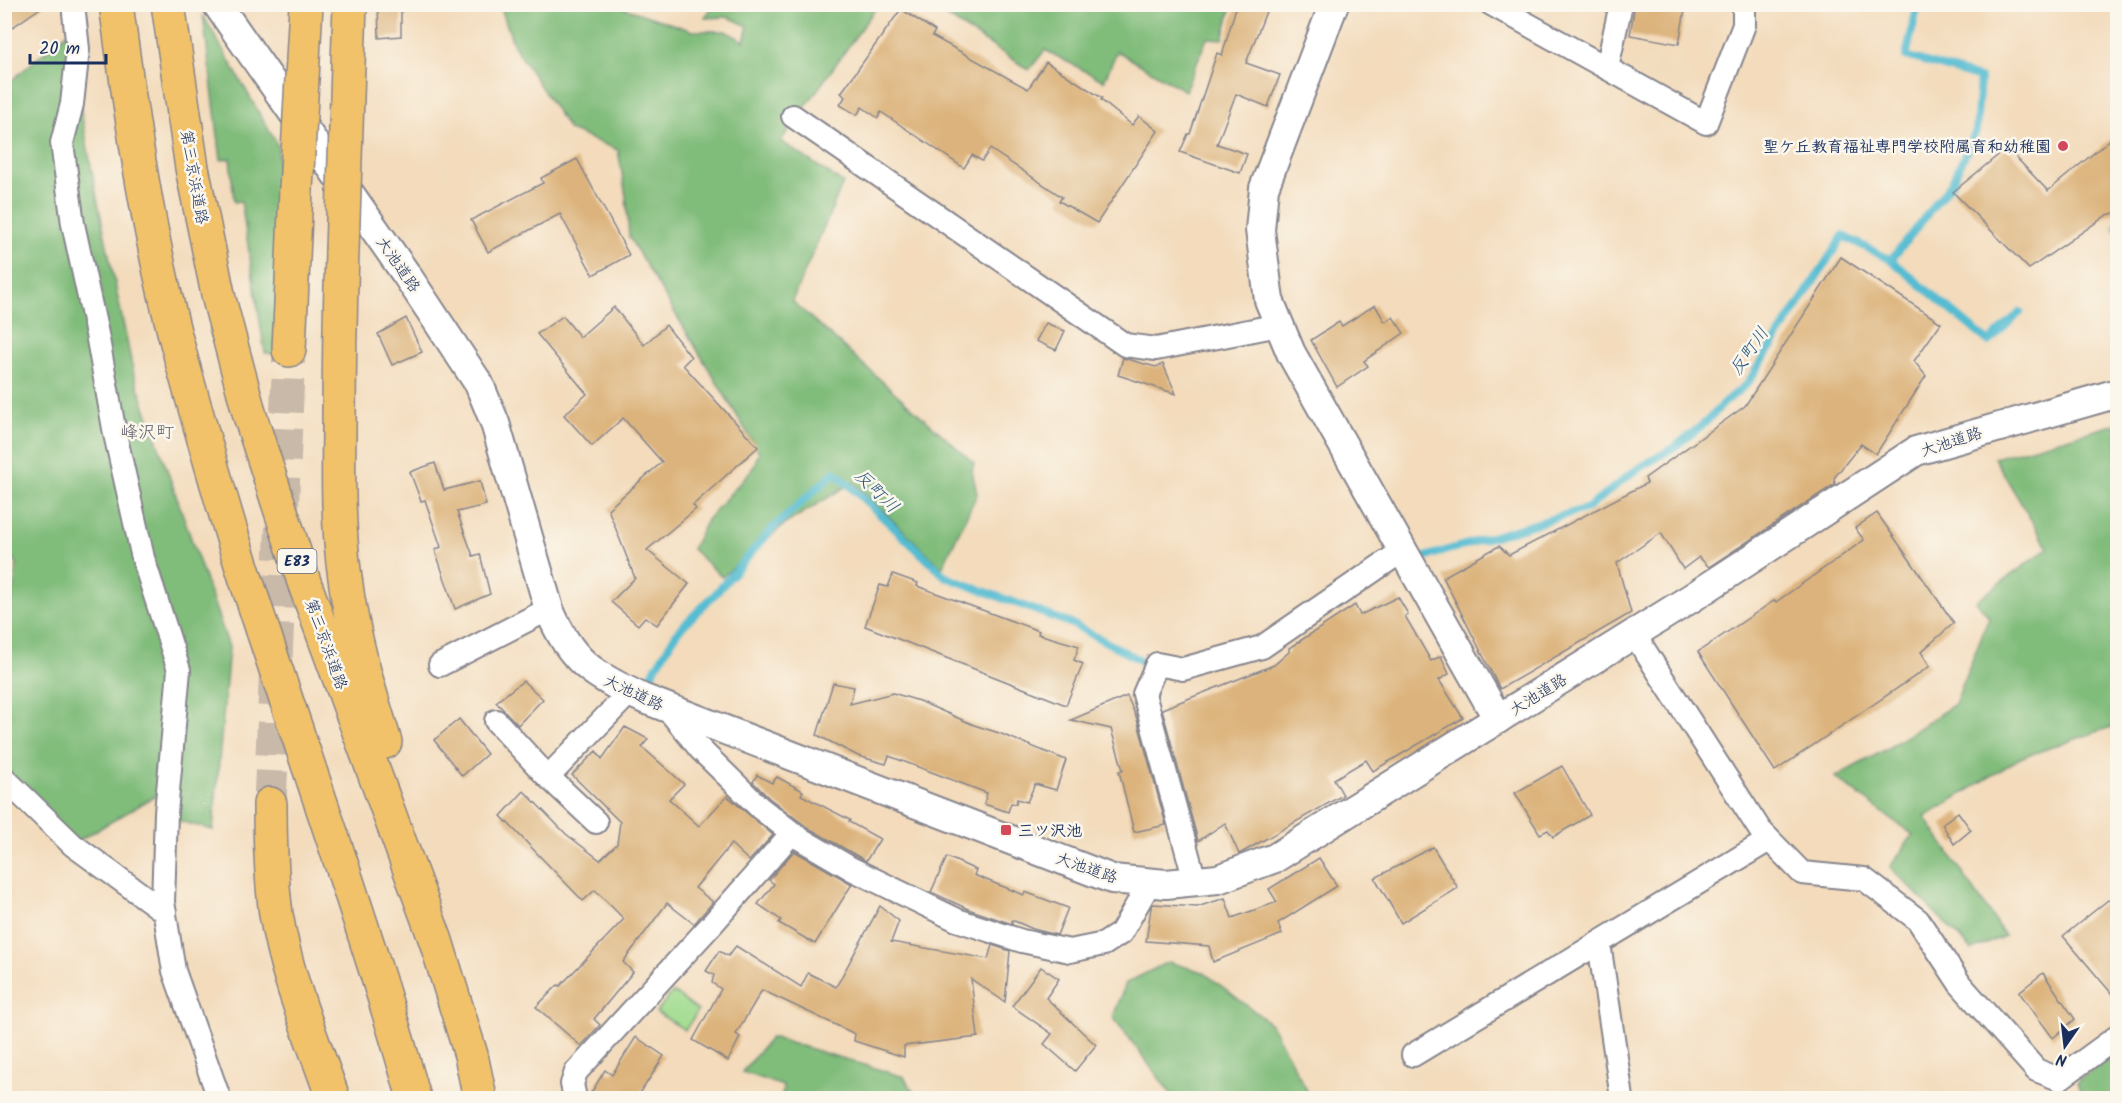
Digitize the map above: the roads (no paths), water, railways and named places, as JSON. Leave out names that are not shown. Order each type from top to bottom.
[{"type":"highway","points":[[116,4],[148,218],[180,355],[240,558],[364,927],[414,1098]]},
{"type":"highway","points":[[289,350],[306,4]]},
{"type":"highway","points":[[350,4],[339,357],[338,495],[345,578],[355,632],[373,704],[447,938],[479,1052],[485,1098]]},
{"type":"highway","name":"第三京浜道路","points":[[169,6],[192,168],[219,299],[250,417],[304,582],[436,941],[471,1055],[480,1098]]},
{"type":"highway","points":[[270,804],[269,854],[276,915],[292,980],[333,1098]]},
{"type":"street","points":[[74,4],[78,50],[72,104],[62,143],[73,224],[97,334],[115,434],[143,558],[179,670],[166,813],[163,902],[174,971],[219,1098]]},
{"type":"street","name":"大池道路","points":[[217,4],[406,273],[479,384],[495,423],[549,609],[559,633],[570,649],[595,674],[666,707],[1112,879],[1166,884],[1218,879],[1275,858],[1634,634],[1916,451],[2118,393]]},
{"type":"street","points":[[1334,4],[1264,188],[1260,230],[1269,300],[1291,354],[1498,719]]},
{"type":"street","points":[[1491,4],[1706,123],[1744,25],[1744,4]]},
{"type":"street","points":[[1607,68],[1621,4]]},
{"type":"street","points":[[793,116],[1125,345],[1156,349],[1279,325]]},
{"type":"street","points":[[1195,881],[1144,694],[1157,664],[1184,669],[1262,647],[1402,551]]},
{"type":"street","points":[[440,665],[549,609]]},
{"type":"street","points":[[1634,634],[1760,830],[1769,840],[1802,873],[1864,879],[1918,920],[1960,984],[2036,1070],[2059,1080],[2118,1036]]},
{"type":"street","points":[[548,777],[630,692]]},
{"type":"street","points":[[666,707],[701,750],[759,808],[792,833],[852,869],[957,920],[1022,941],[1070,951],[1104,944],[1121,933],[1150,882]]},
{"type":"street","points":[[496,721],[548,777],[596,822]]},
{"type":"street","points":[[4,778],[73,846],[165,912]]},
{"type":"street","points":[[574,1098],[572,1084],[576,1072],[792,833]]},
{"type":"street","points":[[1413,1055],[1769,840]]},
{"type":"street","points":[[1599,943],[1622,1098]]},
{"type":"waterway","points":[[1891,260],[1951,184],[1976,131],[1980,78],[1906,56],[1918,4]]},
{"type":"waterway","name":"反町川","points":[[1418,559],[1588,508],[1633,472],[1676,446],[1747,384],[1843,236],[1891,260],[1989,342],[2020,312]]},
{"type":"waterway","name":"反町川","points":[[650,677],[678,631],[715,594],[772,529],[835,472],[946,577],[1072,624],[1140,660]]},
{"type":"tunnel","points":[[270,804],[289,350]]},
{"type":"place","name":"聖ケ丘教育福祉専門学校附属育和幼稚園","points":[[2063,146]]},
{"type":"place","name":"三ツ沢池","points":[[1006,830]]},
{"type":"district","name":"峰沢町","points":[[147,432]]}]
